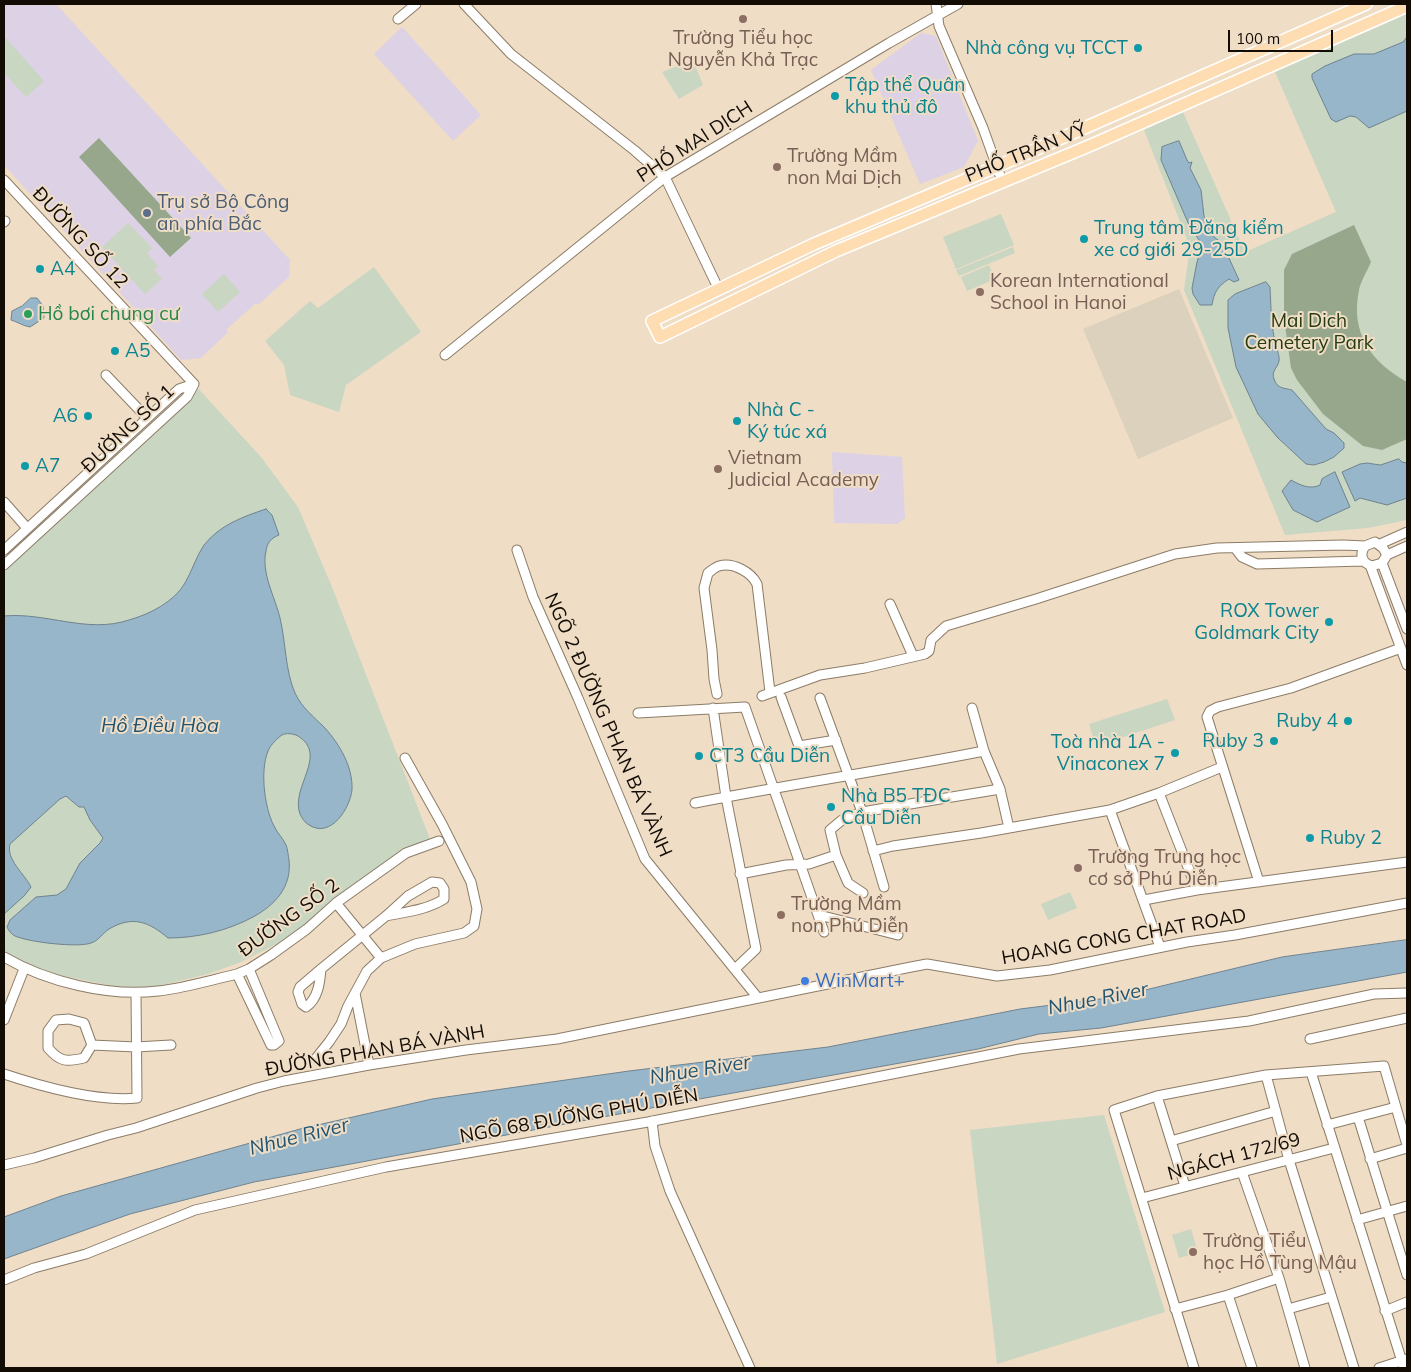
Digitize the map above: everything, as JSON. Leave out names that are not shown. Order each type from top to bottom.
[{"type":"main road","name":"PHỐ TRẦN VỸ","points":[[1366,4],[998,166],[814,244],[652,321],[660,337],[836,251],[1002,180],[1095,143],[1407,6]]},
{"type":"main road","points":[[718,290],[725,304]]},
{"type":"street","points":[[398,20],[416,4]]},
{"type":"street","points":[[464,4],[512,54],[634,150],[665,177],[718,290]]},
{"type":"street","points":[[936,4],[939,26],[998,166],[1002,180]]},
{"type":"street","name":"PHỐ MAI DỊCH","points":[[445,355],[665,177],[938,14],[958,4]]},
{"type":"street","name":"ĐƯỜNG SỐ 12","points":[[4,181],[194,384]]},
{"type":"street","points":[[106,375],[147,418]]},
{"type":"street","name":"ĐƯỜNG SỐ 1","points":[[4,550],[179,389],[194,384]]},
{"type":"street","name":"ĐƯỜNG SỐ 1","points":[[4,565],[188,397],[194,384]]},
{"type":"street","points":[[5,507],[27,528]]},
{"type":"street","points":[[717,694],[704,588],[708,573],[718,566],[729,566],[746,571],[754,577],[757,584],[766,694],[820,676],[866,668],[925,654],[929,651],[931,640],[946,626],[1175,554],[1217,548],[1365,546],[1369,543],[1380,544],[1407,532]]},
{"type":"street","points":[[1380,544],[1407,629]]},
{"type":"street","points":[[1365,546],[1362,556],[1407,665]]},
{"type":"street","points":[[1235,548],[1242,557],[1257,564],[1366,563],[1378,565],[1407,546]]},
{"type":"street","name":"NGÕ 2 ĐƯỜNG PHAN BÁ VÀNH","points":[[517,550],[533,597],[578,698],[645,858],[758,998]]},
{"type":"street","points":[[890,604],[914,656]]},
{"type":"street","points":[[1259,882],[1207,717],[1210,711],[1218,707],[1291,688],[1401,648]]},
{"type":"street","points":[[781,697],[799,746],[836,740]]},
{"type":"street","points":[[820,698],[862,812],[884,887]]},
{"type":"street","points":[[638,713],[745,707],[824,932]]},
{"type":"street","points":[[714,708],[726,797],[756,949],[736,969]]},
{"type":"street","points":[[972,708],[984,751],[1000,789],[1008,828]]},
{"type":"street","points":[[695,803],[773,787],[984,751]]},
{"type":"street","points":[[317,1057],[340,1024],[367,971],[381,958],[415,944],[464,933],[474,926],[477,909],[471,882],[442,824],[405,758]]},
{"type":"street","points":[[873,851],[893,846],[1110,810],[1159,793],[1222,767]]},
{"type":"street","points":[[863,893],[848,883],[836,855],[830,830],[842,820],[862,812],[1000,789]]},
{"type":"street","points":[[1159,793],[1197,890]]},
{"type":"street","points":[[1110,810],[1160,947]]},
{"type":"street","name":"ĐƯỜNG SỐ 2","points":[[4,957],[24,969],[80,986],[114,992],[159,991],[237,974],[249,969],[307,930],[336,903],[406,853],[439,841]]},
{"type":"street","points":[[740,874],[786,865],[809,864],[836,855]]},
{"type":"street","points":[[1144,900],[1197,890],[1407,862]]},
{"type":"street","points":[[321,969],[408,896],[432,882],[440,883],[444,889],[444,899],[439,902],[415,910],[386,916]]},
{"type":"street","points":[[336,903],[381,958]]},
{"type":"street","name":"HOANG CONG CHAT ROAD","points":[[758,998],[927,964],[997,976],[1050,970],[1160,947],[1407,903]]},
{"type":"street","points":[[819,915],[898,934]]},
{"type":"street","points":[[4,1019],[24,969]]},
{"type":"street","points":[[237,974],[271,1045],[274,1045],[279,1041],[249,969]]},
{"type":"street","points":[[355,992],[369,1065]]},
{"type":"street","points":[[4,1074],[40,1085],[74,1092],[112,1098],[137,1098],[136,993]]},
{"type":"street","name":"NGÕ 68 ĐƯỜNG PHÚ DIỄN","points":[[4,1280],[34,1268],[86,1254],[195,1210],[386,1168],[652,1121],[1019,1049],[1249,1022],[1374,994],[1407,993]]},
{"type":"street","name":"ĐƯỜNG PHAN BÁ VÀNH","points":[[4,1165],[136,1128],[256,1088],[369,1065],[466,1050],[557,1039],[758,998]]},
{"type":"street","points":[[69,1018],[84,1023],[92,1045],[84,1058],[68,1062],[55,1057],[48,1048],[48,1031],[56,1020],[69,1018]]},
{"type":"street","points":[[1310,1039],[1407,1018]]},
{"type":"street","points":[[92,1045],[136,1047],[171,1045]]},
{"type":"street","points":[[1194,1368],[1114,1110],[1157,1096],[1266,1075],[1384,1066],[1407,1146],[1370,1159]]},
{"type":"street","points":[[1311,1072],[1385,1311],[1404,1363],[1379,1368]]},
{"type":"street","points":[[1266,1075],[1289,1160],[1354,1368]]},
{"type":"street","points":[[1157,1096],[1185,1186]]},
{"type":"street","points":[[1327,1125],[1396,1107]]},
{"type":"street","points":[[1170,1141],[1276,1112]]},
{"type":"street","points":[[1358,1117],[1370,1159],[1403,1247],[1407,1275]]},
{"type":"street","points":[[652,1121],[655,1146],[670,1191],[750,1368]]},
{"type":"street","name":"NGÁCH 172/69","points":[[1142,1198],[1334,1148]]},
{"type":"street","points":[[1242,1172],[1280,1278],[1305,1368]]},
{"type":"street","points":[[1357,1220],[1407,1206]]},
{"type":"street","points":[[1175,1309],[1280,1278]]},
{"type":"street","points":[[1228,1294],[1252,1368]]},
{"type":"street","points":[[1288,1309],[1331,1298]]},
{"type":"street","points":[[1385,1311],[1407,1302]]},
{"type":"shaded area","name":"Trụ sở Bộ Công an phía Bắc","points":[[4,4],[56,4],[290,260],[289,277],[227,329],[227,333],[201,358],[181,360],[4,165]]},
{"type":"shaded area","points":[[402,27],[481,115],[453,141],[374,54]]},
{"type":"shaded area","points":[[921,33],[936,36],[978,141],[964,167],[920,184],[871,70]]},
{"type":"shaded area","points":[[1179,289],[1233,418],[1138,459],[1083,329]]},
{"type":"shaded area","points":[[832,452],[902,457],[905,518],[897,524],[834,523]]},
{"type":"green space","name":"Mai Dich Cemetery Park","points":[[1407,14],[1407,520],[1368,528],[1285,535],[1184,290],[1190,247],[1144,130],[1183,112],[1245,252],[1336,212],[1275,72]]},
{"type":"green space","points":[[4,36],[44,81],[26,97],[4,73]]},
{"type":"green space","points":[[693,60],[703,85],[679,99],[662,72]]},
{"type":"green space","points":[[99,138],[191,238],[170,257],[79,157]]},
{"type":"green space","points":[[1001,214],[1014,245],[956,269],[943,237]]},
{"type":"green space","points":[[128,223],[152,248],[147,253],[158,266],[154,270],[162,279],[145,294],[102,247]]},
{"type":"green space","points":[[1354,225],[1371,262],[1359,290],[1357,305],[1361,333],[1366,345],[1383,365],[1407,382],[1407,439],[1382,450],[1363,446],[1323,414],[1297,380],[1291,368],[1284,318],[1284,270],[1292,254]]},
{"type":"green space","points":[[1013,247],[1015,253],[959,276],[956,270]]},
{"type":"green space","points":[[989,265],[995,279],[967,291],[961,277]]},
{"type":"green space","points":[[374,267],[421,332],[346,385],[339,412],[290,395],[284,365],[265,341],[310,301],[318,308]]},
{"type":"green space","points":[[224,274],[240,292],[218,312],[202,294]]},
{"type":"green space","points":[[194,384],[261,457],[298,507],[332,587],[430,839],[277,944],[241,962],[208,974],[137,991],[25,968],[4,956],[4,572]]},
{"type":"green space","points":[[1167,699],[1175,720],[1096,746],[1089,724]]},
{"type":"green space","points":[[1070,892],[1077,908],[1048,920],[1041,904]]},
{"type":"green space","points":[[1104,1115],[1165,1312],[997,1364],[970,1130]]},
{"type":"green space","points":[[1191,1229],[1198,1253],[1179,1258],[1172,1235]]},
{"type":"water","points":[[1407,37],[1407,111],[1369,128],[1356,117],[1350,116],[1336,122],[1331,119],[1312,78],[1312,74],[1325,66],[1354,54],[1374,54],[1403,42]]},
{"type":"water","points":[[1179,141],[1187,160],[1189,163],[1192,162],[1190,168],[1201,190],[1204,216],[1207,224],[1214,237],[1222,243],[1239,280],[1234,282],[1229,279],[1222,284],[1215,293],[1212,305],[1200,305],[1193,294],[1192,288],[1200,253],[1199,240],[1189,225],[1161,160],[1162,147]]},
{"type":"water","points":[[1266,282],[1270,287],[1273,332],[1279,358],[1273,374],[1275,382],[1282,388],[1292,390],[1326,429],[1334,433],[1344,443],[1344,448],[1334,457],[1314,465],[1306,464],[1277,437],[1258,414],[1236,367],[1228,328],[1228,300],[1235,294]]},
{"type":"water","name":"Hồ bơi chung cư","points":[[31,298],[37,298],[43,306],[44,318],[30,327],[11,320],[12,311],[22,306]]},
{"type":"water","points":[[1399,459],[1407,463],[1407,498],[1387,505],[1360,498],[1355,501],[1342,472],[1360,464],[1380,465]]},
{"type":"water","points":[[1335,472],[1350,507],[1317,522],[1293,510],[1282,491],[1291,480],[1298,484],[1313,487],[1320,485],[1322,479]]},
{"type":"water","name":"Hồ Điều Hòa","points":[[266,509],[272,515],[279,535],[272,539],[267,546],[265,568],[280,618],[289,675],[298,698],[331,735],[348,765],[352,790],[348,805],[338,820],[325,828],[317,828],[306,823],[300,814],[298,804],[310,762],[310,752],[307,744],[298,736],[284,734],[270,747],[265,765],[264,786],[265,798],[275,829],[287,847],[289,870],[285,887],[268,907],[253,917],[233,926],[212,933],[190,937],[168,938],[147,924],[133,921],[109,929],[94,942],[85,944],[65,945],[41,942],[14,935],[7,927],[10,920],[36,897],[57,895],[66,889],[80,863],[103,838],[90,820],[84,807],[79,807],[66,796],[60,799],[10,844],[9,850],[13,861],[31,887],[4,914],[4,616],[35,617],[98,625],[113,624],[145,614],[175,596],[187,578],[204,545],[210,538],[224,527]]},
{"type":"water","name":"Nhue River","points":[[1407,940],[1407,972],[1101,1028],[1039,1034],[978,1049],[254,1182],[130,1214],[4,1259],[4,1217],[61,1196],[300,1129],[432,1099],[629,1071],[828,1047],[1020,1009],[1116,997],[1282,957]]},
{"type":"place","name":"Trường Tiểu học Nguyễn Khả Trạc","points":[[743,19]]},
{"type":"place","name":"Nhà công vụ TCCT","points":[[1138,48]]},
{"type":"place","name":"Tập thể Quân khu thủ đô","points":[[835,96]]},
{"type":"place","name":"Trường Mầm non Mai Dịch","points":[[777,167]]},
{"type":"place","name":"Trụ sở Bộ Công an phía Bắc","points":[[147,213]]},
{"type":"place","name":"Trung tâm Đăng kiểm xe cơ giới 29-25D","points":[[1084,239]]},
{"type":"place","name":"A4","points":[[40,269]]},
{"type":"place","name":"Korean International School in Hanoi","points":[[980,292]]},
{"type":"place","name":"Hồ bơi chung cư","points":[[28,314]]},
{"type":"place","name":"A5","points":[[115,351]]},
{"type":"place","name":"A6","points":[[88,416]]},
{"type":"place","name":"Nhà C - Ký túc xá","points":[[737,421]]},
{"type":"place","name":"A7","points":[[25,466]]},
{"type":"place","name":"Vietnam Judicial Academy","points":[[718,469]]},
{"type":"place","name":"ROX Tower Goldmark City","points":[[1329,622]]},
{"type":"place","name":"Ruby 4","points":[[1348,721]]},
{"type":"place","name":"Ruby 3","points":[[1274,741]]},
{"type":"place","name":"Toà nhà 1A - Vinaconex 7","points":[[1175,753]]},
{"type":"place","name":"CT3 Cầu Diễn","points":[[699,756]]},
{"type":"place","name":"Nhà B5 TĐC Cầu Diễn","points":[[831,807]]},
{"type":"place","name":"Ruby 2","points":[[1310,838]]},
{"type":"place","name":"Trường Trung học cơ sở Phú Diễn","points":[[1078,868]]},
{"type":"place","name":"Trường Mầm non Phú Diễn","points":[[781,915]]},
{"type":"place","name":"WinMart+","points":[[805,981]]},
{"type":"place","name":"Trường Tiểu học Hồ Tùng Mậu","points":[[1193,1252]]}]
